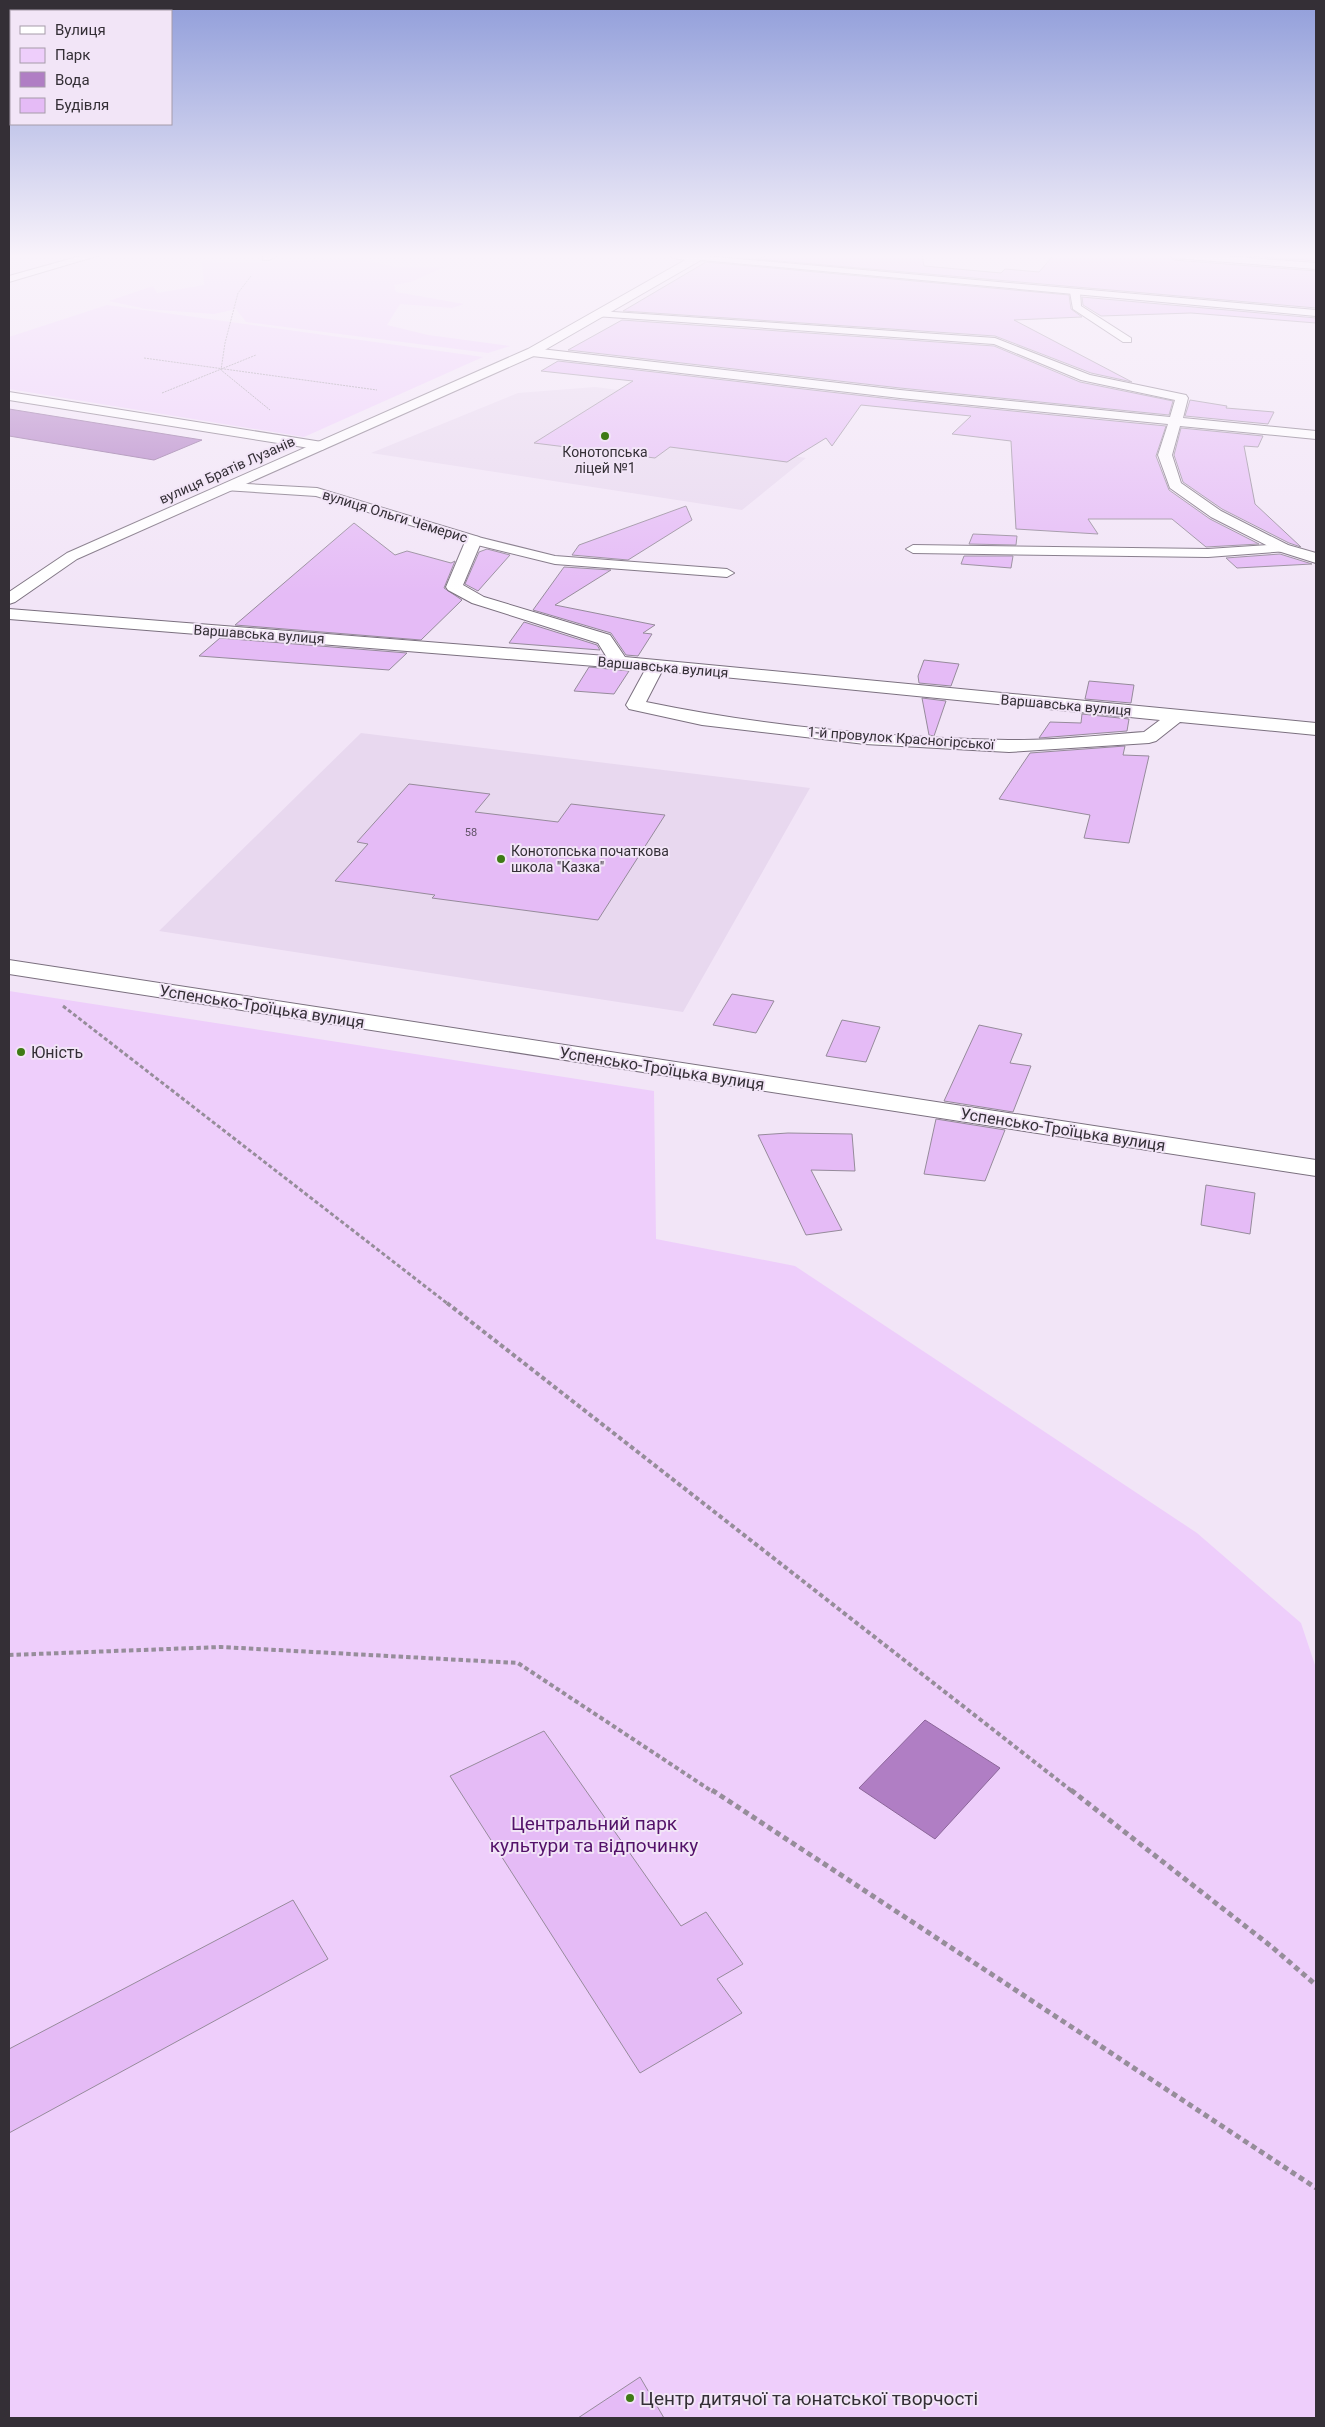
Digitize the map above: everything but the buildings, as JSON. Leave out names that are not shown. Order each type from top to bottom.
[{"type":"street","name":"вулиця Братів Лузанів","points":[[9,599],[72,556],[496,368]]},
{"type":"street","points":[[674,368],[891,393],[1316,435]]},
{"type":"street","points":[[1062,368],[1099,381],[1163,391],[1182,398],[1165,455],[1175,485],[1216,514],[1283,548],[1316,558]]},
{"type":"street","points":[[9,396],[322,446]]},
{"type":"street","name":"вулиця Ольги Чемерис","points":[[230,487],[317,492],[474,540],[454,587],[478,600],[604,639],[619,662]]},
{"type":"street","name":"Варшавська вулиця","points":[[9,614],[619,662],[1316,729]]},
{"type":"street","name":"1-й провулок Красногірської","points":[[656,666],[635,704],[702,719],[865,738],[1009,746],[1149,737],[1176,716]]},
{"type":"street","name":"Успенсько-Троїцька вулиця","points":[[9,967],[1316,1168]]},
{"type":"lane","points":[[474,540],[555,560],[727,573]]},
{"type":"lane","points":[[913,549],[1208,553],[1283,548]]},
{"type":"path","points":[[210,368],[379,391]]},
{"type":"path","points":[[160,394],[225,368]]},
{"type":"path","points":[[221,370],[276,415]]},
{"type":"path","points":[[58,1002],[116,1050],[388,1257],[1272,1947],[1316,1985]]},
{"type":"path","points":[[9,1654],[221,1647],[518,1663],[1316,2188]]},
{"type":"shaded area","name":"Конотопська ліцей №1","points":[[595,387],[667,396],[783,454],[806,458],[742,510],[371,453],[518,393]]},
{"type":"shaded area","name":"Конотопська початкова школа \"Казка\"","points":[[361,733],[810,788],[683,1012],[159,931]]},
{"type":"green space","points":[[9,368],[458,368],[304,437],[9,389]]},
{"type":"green space","name":"Центральний парк культури та відпочинку","points":[[9,991],[654,1091],[656,1239],[795,1266],[1197,1533],[1301,1623],[1316,1668],[1316,2418],[9,2418]]},
{"type":"water","points":[[9,409],[202,440],[154,460],[9,436]]},
{"type":"water","points":[[925,1720],[1000,1768],[935,1839],[859,1788]]},
{"type":"place","name":"Конотопська ліцей №1","points":[[605,436]]},
{"type":"place","name":"Конотопська початкова школа \"Казка\"","points":[[501,859]]},
{"type":"place","name":"Юність","points":[[21,1052]]},
{"type":"place","name":"Центр дитячої та юнатської творчості","points":[[630,2398]]}]
